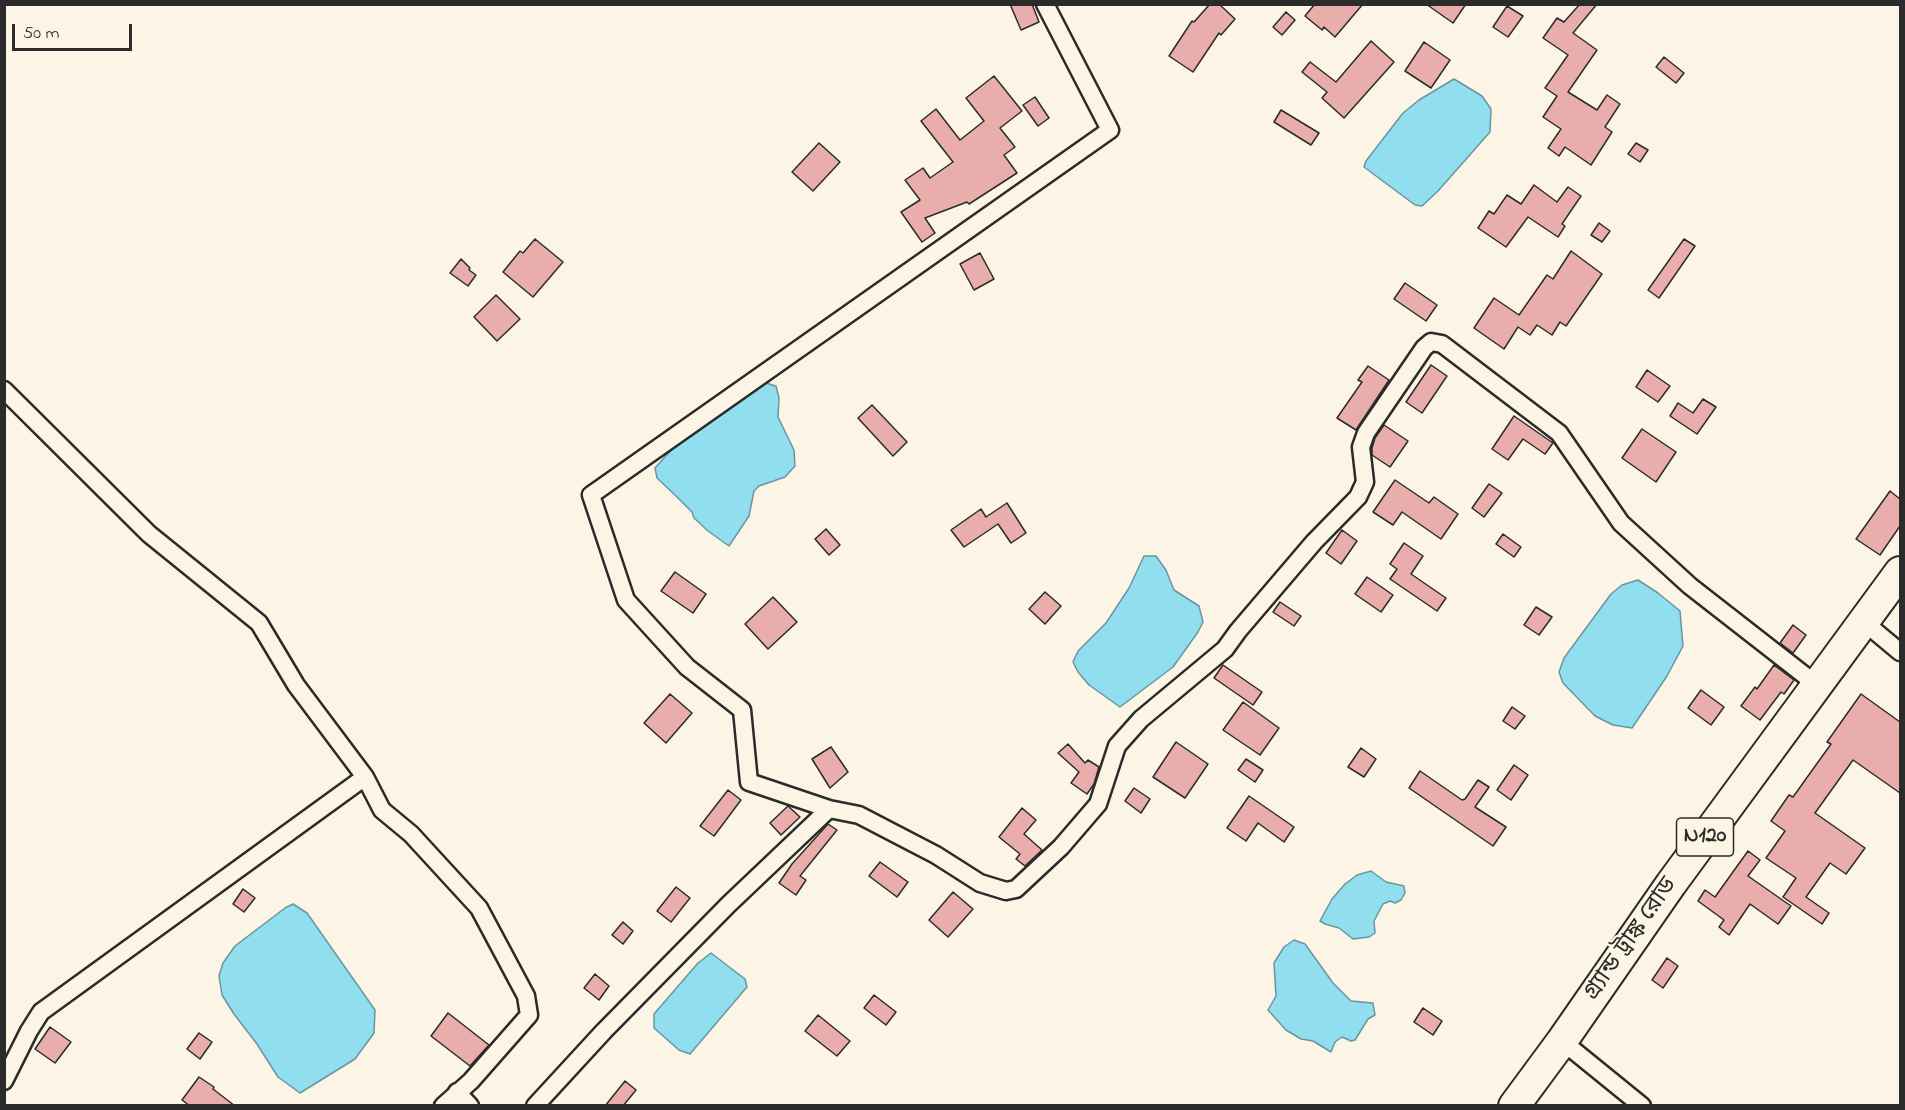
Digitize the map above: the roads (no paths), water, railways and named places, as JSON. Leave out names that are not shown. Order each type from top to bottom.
[{"type":"highway","name":"গ্র্যান্ড ট্রাঙ্ক রোড","points":[[1514,1106],[1671,884],[1900,572]]},
{"type":"street","points":[[1045,4],[1110,130],[591,495],[626,600],[687,667],[742,710],[749,782],[829,809],[859,815],[936,855],[980,883],[1006,891],[1016,889],[1061,848],[1098,804],[1117,746],[1123,739],[1141,719],[1225,649],[1314,542],[1358,497],[1365,482],[1361,447],[1366,433],[1424,348],[1431,342],[1442,344],[1558,433],[1621,523],[1690,586],[1817,685]]},
{"type":"street","points":[[4,390],[149,534],[259,623],[296,685],[365,777],[386,815],[411,834],[479,908],[526,996],[529,1015],[471,1081],[443,1106]]},
{"type":"street","points":[[1864,622],[1900,652]]},
{"type":"street","points":[[4,1081],[41,1012],[365,777]]},
{"type":"street","points":[[535,1106],[604,1031],[729,904],[829,809]]},
{"type":"street","points":[[1562,1041],[1642,1106]]},
{"type":"street","points":[[457,1092],[470,1106]]},
{"type":"water","points":[[1454,79],[1482,96],[1491,109],[1490,132],[1438,191],[1422,206],[1415,205],[1364,167],[1366,161],[1403,113],[1419,100]]},
{"type":"water","points":[[766,383],[776,386],[779,398],[778,417],[794,450],[795,466],[785,477],[759,486],[754,491],[749,516],[729,546],[694,518],[692,512],[657,478],[655,468],[673,448],[758,386]]},
{"type":"water","points":[[1144,556],[1156,556],[1166,570],[1174,590],[1199,606],[1203,622],[1173,667],[1120,707],[1089,685],[1073,662],[1078,651],[1106,623],[1129,588]]},
{"type":"water","points":[[1638,580],[1680,611],[1683,646],[1667,676],[1632,728],[1613,725],[1595,716],[1563,683],[1559,672],[1564,658],[1611,594],[1622,585]]},
{"type":"water","points":[[1371,871],[1386,882],[1404,886],[1405,893],[1401,900],[1395,903],[1390,901],[1383,904],[1374,921],[1375,933],[1369,937],[1353,939],[1339,928],[1320,921],[1332,899],[1345,884],[1357,875]]},
{"type":"water","points":[[293,904],[307,913],[375,1010],[374,1033],[355,1059],[300,1093],[278,1077],[234,1014],[222,995],[219,976],[223,963],[235,946]]},
{"type":"water","points":[[1294,940],[1305,944],[1333,983],[1351,1001],[1373,1003],[1375,1015],[1368,1019],[1355,1040],[1351,1041],[1342,1037],[1335,1042],[1331,1052],[1313,1041],[1301,1039],[1286,1030],[1268,1010],[1276,996],[1274,963],[1284,947]]},
{"type":"water","points":[[711,953],[745,979],[747,987],[690,1054],[679,1050],[654,1028],[654,1014],[698,963]]}]
